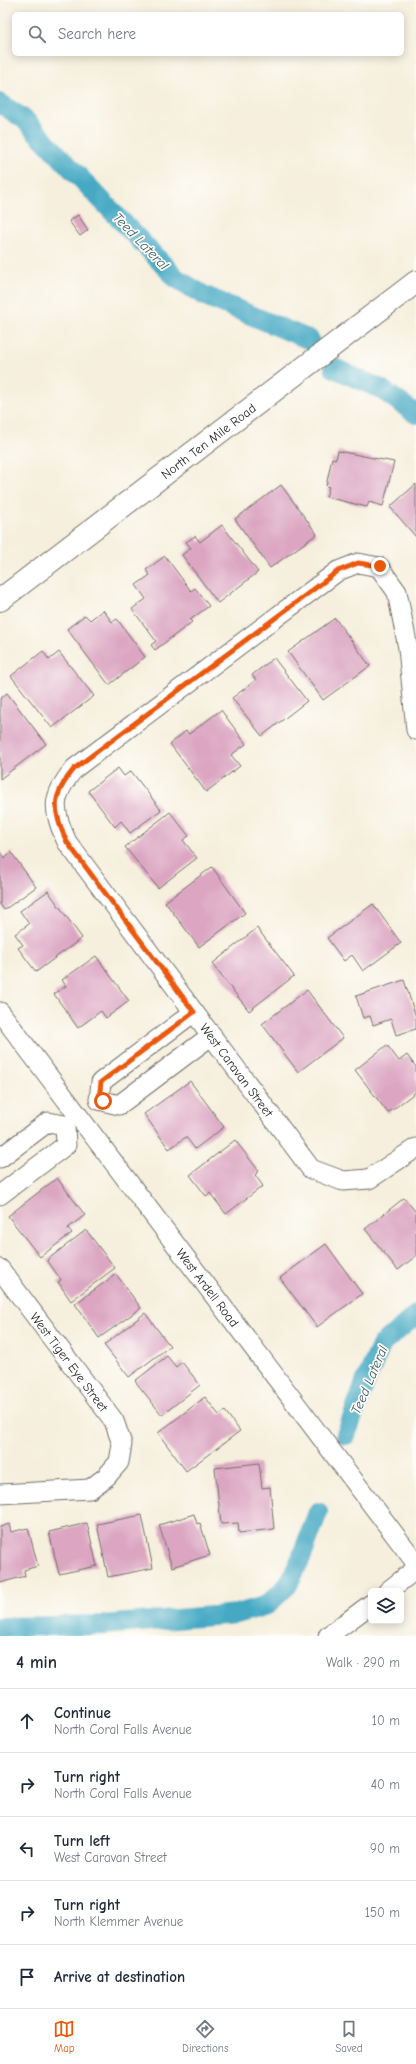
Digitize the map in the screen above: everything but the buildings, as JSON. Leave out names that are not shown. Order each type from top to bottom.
[{"type":"main road","name":"North Ten Mile Road","points":[[0,600],[416,282]]},
{"type":"street","name":"West Caravan Street","points":[[412,648],[397,592],[380,566],[358,563],[338,571],[75,768],[62,782],[55,802],[58,823],[67,842],[311,1169],[343,1181],[369,1179],[416,1148]]},
{"type":"street","points":[[412,648],[416,730]]},
{"type":"street","name":"West Ardell Road","points":[[0,1012],[72,1121],[416,1563]]},
{"type":"street","points":[[0,1158],[48,1122],[72,1121],[99,1100],[101,1082],[194,1012]]},
{"type":"street","points":[[99,1100],[119,1105],[212,1035]]},
{"type":"street","points":[[0,1194],[66,1145],[72,1121]]},
{"type":"street","name":"West Tiger Eye Street","points":[[0,1269],[114,1421],[122,1444],[119,1462],[106,1477],[90,1489],[0,1494]]},
{"type":"street","points":[[392,1588],[416,1569]]},
{"type":"street","points":[[328,1636],[368,1606]]},
{"type":"waterway","name":"Teed Lateral","points":[[0,103],[24,119],[176,278],[203,295],[310,340]]},
{"type":"waterway","name":"Teed Lateral","points":[[334,368],[381,389],[416,414]]},
{"type":"waterway","name":"Teed Lateral","points":[[346,1435],[366,1380],[382,1344],[416,1315]]},
{"type":"waterway","name":"Teed Lateral","points":[[0,1627],[102,1625],[237,1614],[267,1605],[288,1585],[301,1558],[318,1512]]},
{"type":"route","points":[[103,1101],[99,1100],[101,1082],[194,1012],[67,842],[58,823],[55,802],[62,782],[75,768],[338,571],[358,563],[380,566]]}]
